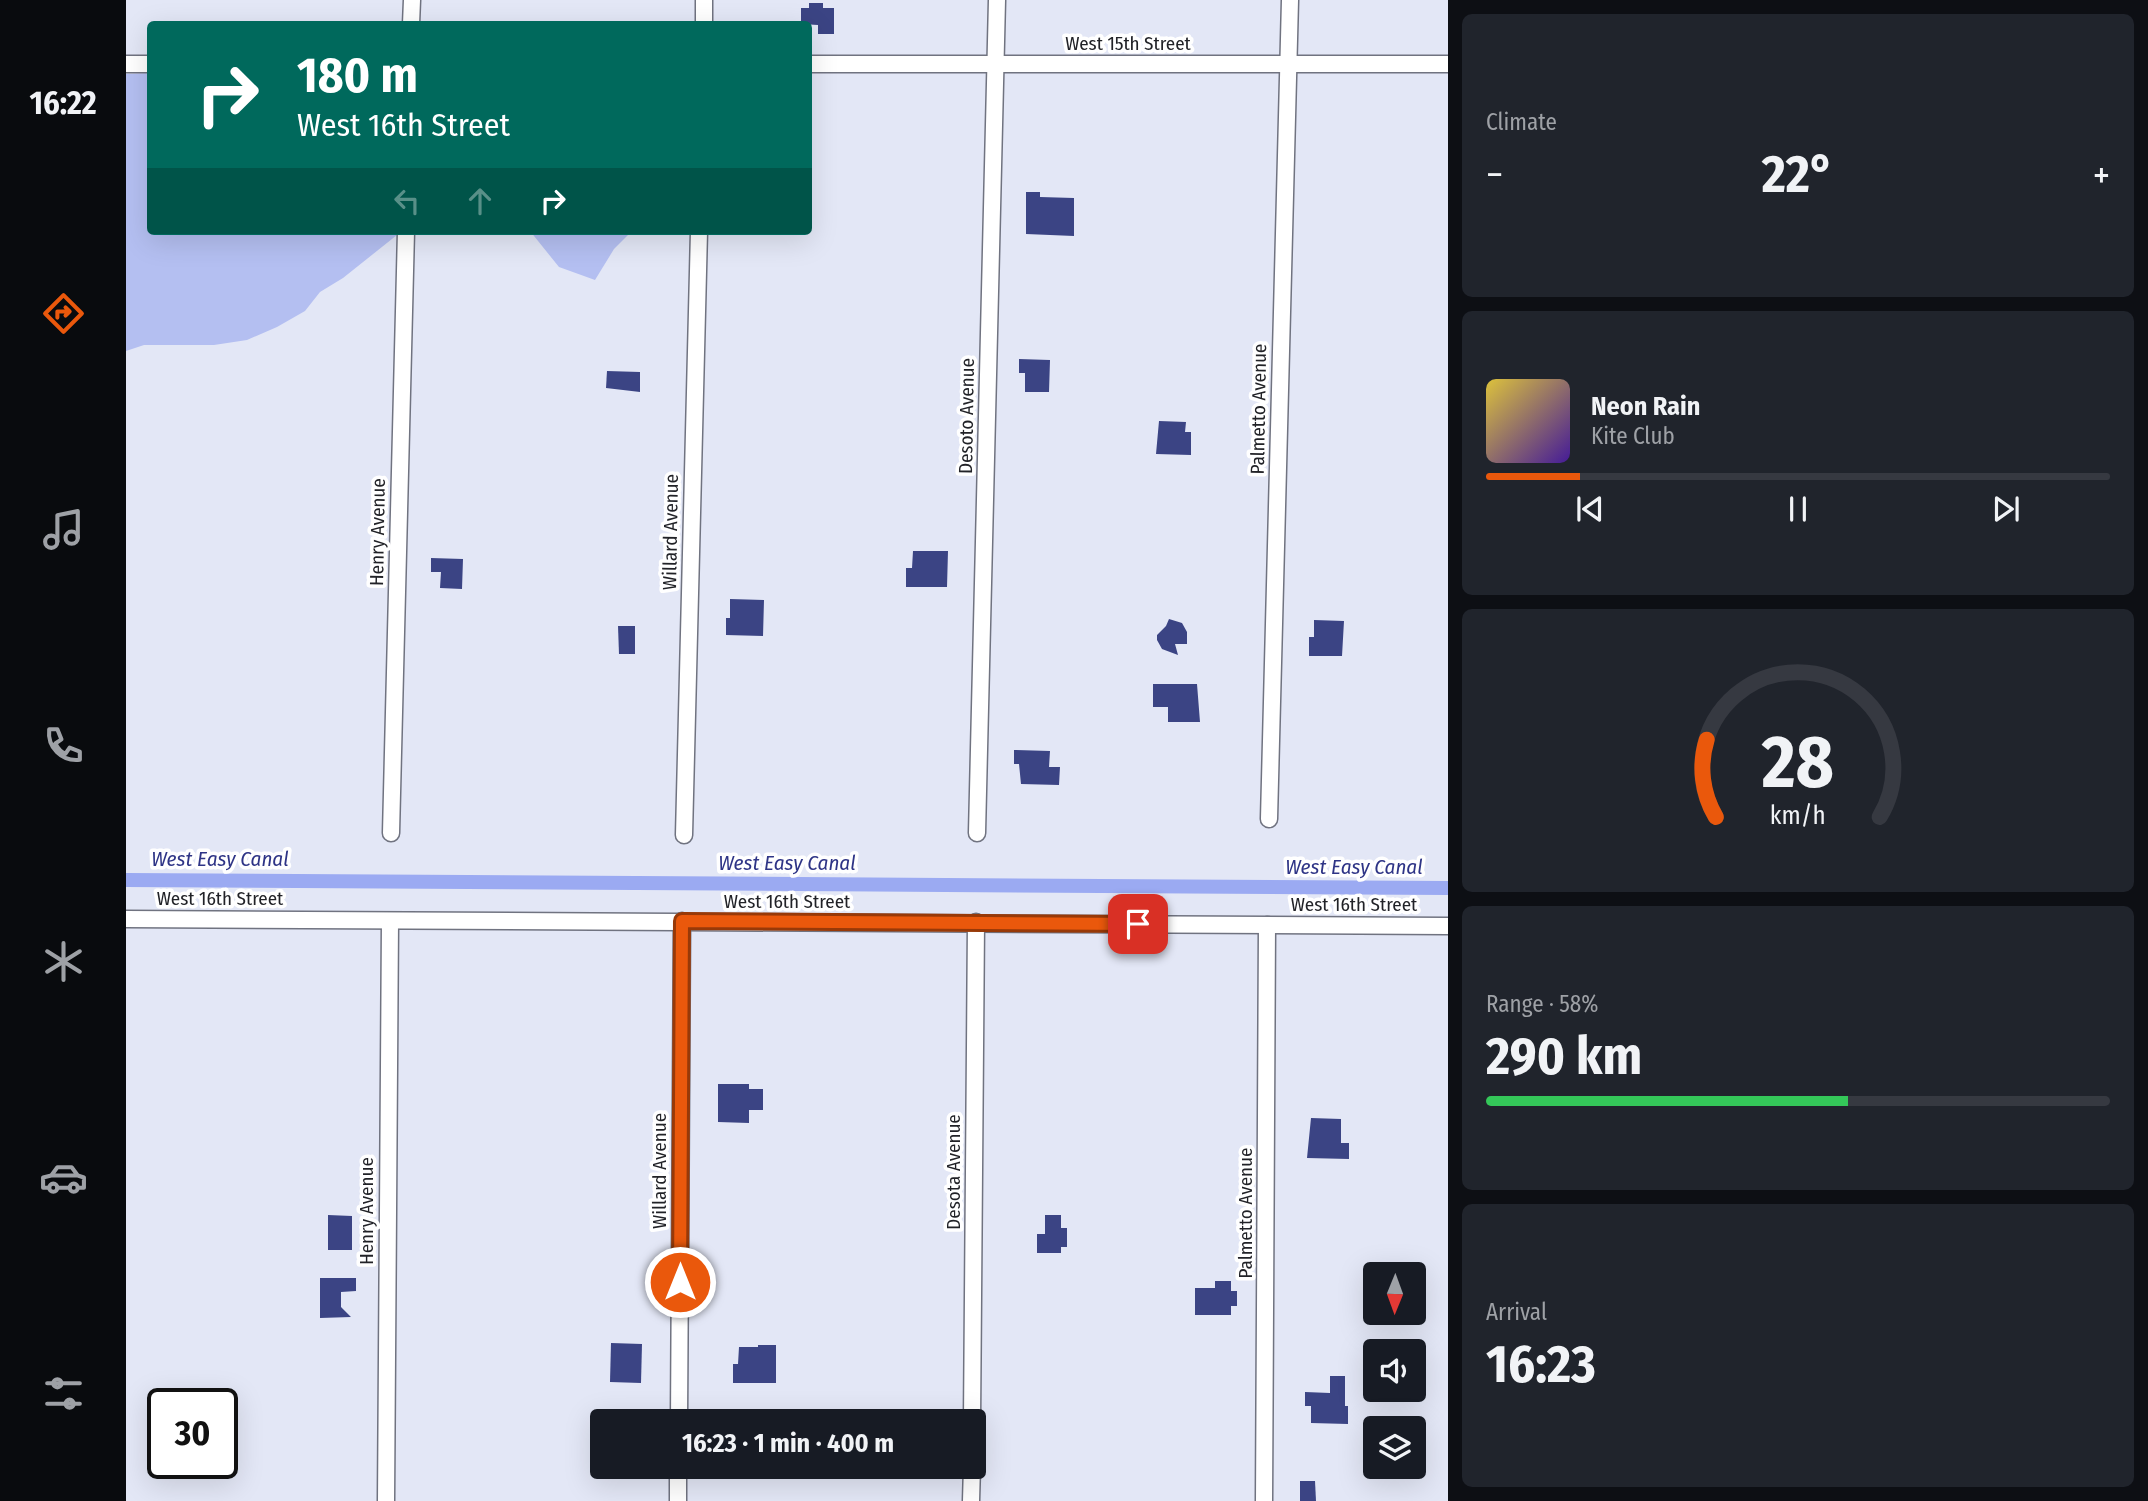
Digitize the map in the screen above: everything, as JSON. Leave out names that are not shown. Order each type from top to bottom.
[{"type":"street","points":[[411,21],[412,0]]},
{"type":"street","points":[[704,0],[704,21]]},
{"type":"street","name":"Desoto Avenue","points":[[977,833],[997,0]]},
{"type":"street","name":"Palmetto Avenue","points":[[1269,819],[1290,0]]},
{"type":"street","points":[[126,64],[147,64]]},
{"type":"street","name":"West 15th Street","points":[[812,64],[1448,64]]},
{"type":"street","name":"Henry Avenue","points":[[391,834],[406,235]]},
{"type":"street","name":"Willard Avenue","points":[[684,835],[699,235]]},
{"type":"street","name":"West 16th Street","points":[[126,919],[1448,926]]},
{"type":"street","name":"Henry Avenue","points":[[386,1501],[390,921]]},
{"type":"street","name":"Willard Avenue","points":[[679,1409],[682,921]]},
{"type":"street","name":"Desota Avenue","points":[[972,1409],[976,922]]},
{"type":"street","name":"Palmetto Avenue","points":[[1264,1501],[1267,925]]},
{"type":"street","points":[[678,1479],[678,1501]]},
{"type":"street","points":[[971,1501],[972,1479]]},
{"type":"shaded area","points":[[147,73],[147,235],[397,235],[343,278],[320,292],[305,311],[247,340],[214,345],[144,345],[126,351],[126,74]]},
{"type":"shaded area","points":[[533,235],[628,235],[614,249],[595,280],[559,267]]},
{"type":"building","points":[[809,3],[823,3],[823,8],[834,8],[834,34],[818,34],[818,25],[812,25],[812,21],[801,21],[801,8],[809,8]]},
{"type":"building","points":[[1026,192],[1040,192],[1040,197],[1074,198],[1074,236],[1026,234]]},
{"type":"building","points":[[1019,359],[1050,360],[1049,392],[1025,392],[1025,373],[1019,373]]},
{"type":"building","points":[[607,371],[640,372],[640,392],[606,388]]},
{"type":"building","points":[[1159,421],[1186,422],[1185,432],[1191,432],[1191,455],[1156,454]]},
{"type":"building","points":[[913,551],[948,551],[947,587],[906,587],[906,568],[912,568]]},
{"type":"building","points":[[431,558],[463,559],[462,589],[440,588],[441,572],[431,572]]},
{"type":"building","points":[[730,599],[764,600],[763,636],[726,635]]},
{"type":"building","points":[[1169,619],[1182,623],[1187,632],[1187,644],[1175,644],[1178,655],[1162,649],[1157,640],[1157,635]]},
{"type":"building","points":[[1314,620],[1344,621],[1342,656],[1309,656],[1309,637],[1314,637]]},
{"type":"building","points":[[618,626],[635,626],[635,654],[619,654]]},
{"type":"building","points":[[1153,684],[1197,684],[1200,722],[1168,722],[1168,707],[1153,707]]},
{"type":"building","points":[[1014,750],[1050,751],[1049,767],[1060,767],[1059,785],[1021,784],[1019,764],[1014,764]]},
{"type":"building","points":[[718,1084],[749,1084],[749,1089],[763,1089],[763,1110],[749,1110],[749,1123],[718,1122]]},
{"type":"building","points":[[1311,1118],[1341,1119],[1341,1143],[1349,1143],[1349,1159],[1307,1158]]},
{"type":"building","points":[[328,1215],[352,1216],[352,1250],[328,1250]]},
{"type":"building","points":[[1045,1215],[1061,1215],[1061,1228],[1067,1228],[1067,1247],[1061,1247],[1061,1253],[1037,1253],[1037,1234],[1045,1234]]},
{"type":"building","points":[[320,1278],[356,1278],[356,1291],[341,1292],[341,1307],[351,1317],[320,1318]]},
{"type":"building","points":[[1215,1281],[1231,1281],[1231,1291],[1237,1291],[1237,1306],[1231,1306],[1231,1315],[1195,1315],[1195,1288],[1215,1288]]},
{"type":"building","points":[[611,1343],[642,1344],[641,1383],[610,1382]]},
{"type":"building","points":[[776,1345],[776,1383],[733,1383],[733,1364],[738,1364],[739,1347]]},
{"type":"building","points":[[1330,1376],[1345,1376],[1348,1424],[1311,1423],[1311,1406],[1305,1406],[1305,1392],[1330,1393]]},
{"type":"building","points":[[1300,1481],[1315,1481],[1316,1501],[1300,1501]]},
{"type":"waterway","name":"West Easy Canal","points":[[126,880],[1448,888]]},
{"type":"route","points":[[680,1282],[682,921],[1138,924]]}]
